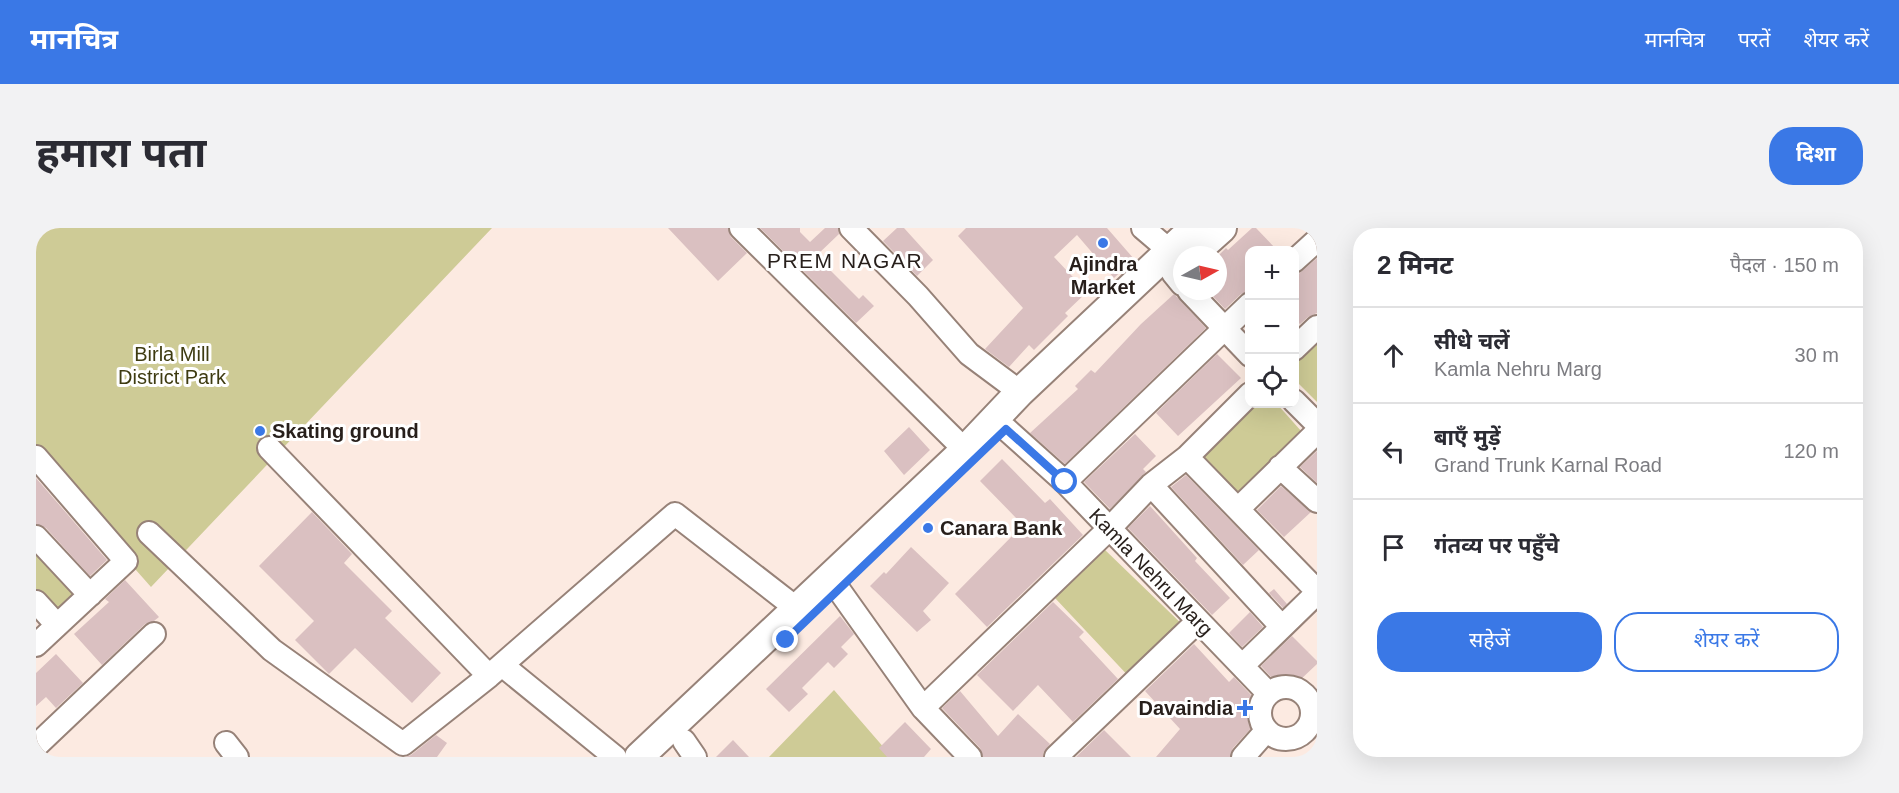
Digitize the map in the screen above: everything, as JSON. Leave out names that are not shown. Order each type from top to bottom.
[{"type":"main road","points":[[1188,246],[1194,228]]},
{"type":"main road","points":[[1204,246],[1222,228]]},
{"type":"main road","points":[[681,748],[796,609],[965,450],[1020,392],[1173,276]]},
{"type":"main road","points":[[639,757],[681,748],[839,590],[1006,429],[1173,277]]},
{"type":"street","points":[[741,228],[965,450]]},
{"type":"street","points":[[1143,228],[1173,261]]},
{"type":"street","points":[[865,233],[969,354],[1020,392]]},
{"type":"street","points":[[1299,256],[1317,240]]},
{"type":"street","points":[[1203,300],[1224,328],[1249,354]]},
{"type":"street","points":[[1065,482],[1245,309]]},
{"type":"street","points":[[1299,344],[1317,327]]},
{"type":"street","points":[[923,708],[1109,529],[1151,485],[1187,457],[1245,399]]},
{"type":"street","points":[[1299,406],[1317,424]]},
{"type":"street","name":"Kamla Nehru Marg","points":[[1006,429],[1065,482],[1268,693]]},
{"type":"street","points":[[1238,509],[1317,432]]},
{"type":"street","points":[[269,448],[496,670],[615,757]]},
{"type":"street","points":[[36,457],[126,561],[36,645]]},
{"type":"street","points":[[1187,457],[1317,592],[1242,666]]},
{"type":"street","points":[[1280,467],[1317,501]]},
{"type":"street","points":[[1151,485],[1281,626]]},
{"type":"street","points":[[149,533],[272,650],[403,744],[496,670],[675,514],[796,609]]},
{"type":"street","points":[[36,537],[90,595]]},
{"type":"street","points":[[839,590],[923,708],[970,757]]},
{"type":"street","points":[[36,602],[57,625]]},
{"type":"street","points":[[1056,757],[1198,621]]},
{"type":"street","points":[[36,746],[154,634]]},
{"type":"street","points":[[1282,686],[1311,689],[1311,738],[1290,740],[1273,736],[1266,731],[1259,716],[1260,708],[1268,693],[1282,686]]},
{"type":"street","points":[[1243,757],[1266,731]]},
{"type":"green space","name":"Birla Mill District Park","points":[[36,228],[492,228],[151,587],[36,457]]},
{"type":"green space","points":[[1317,334],[1317,402],[1299,384],[1299,352]]},
{"type":"green space","points":[[1251,408],[1281,408],[1302,432],[1235,495],[1199,459]]},
{"type":"green space","points":[[36,546],[79,592],[44,625],[36,616]]},
{"type":"green space","points":[[1104,549],[1189,631],[1133,681],[1055,598]]},
{"type":"green space","points":[[834,690],[892,757],[769,757]]},
{"type":"building","points":[[668,228],[728,228],[731,237],[747,253],[718,281]]},
{"type":"building","points":[[760,228],[800,228],[800,232],[810,242],[825,228],[838,228],[839,234],[816,256],[859,299],[863,295],[874,306],[856,323]]},
{"type":"building","points":[[897,228],[904,228],[933,260],[917,276],[883,241]]},
{"type":"building","points":[[966,228],[1107,228],[1134,259],[1114,278],[1077,235],[1054,257],[1087,292],[1065,313],[1068,316],[1034,350],[1029,345],[1009,367],[985,349],[1023,308],[958,236]]},
{"type":"building","points":[[1252,228],[1256,228],[1273,246],[1245,246],[1245,293],[1225,309],[1216,300],[1227,300],[1228,250]]},
{"type":"building","points":[[1317,258],[1317,313],[1300,324],[1299,323],[1299,274]]},
{"type":"building","points":[[1173,295],[1173,300],[1180,300],[1206,328],[1065,464],[1030,433],[1078,389],[1075,386],[1091,370],[1095,373],[1141,324]]},
{"type":"building","points":[[1217,354],[1241,378],[1178,436],[1156,413]]},
{"type":"building","points":[[909,427],[930,450],[904,475],[884,451]]},
{"type":"building","points":[[1135,434],[1156,456],[1143,469],[1146,472],[1110,509],[1084,482]]},
{"type":"building","points":[[1317,451],[1317,483],[1300,467]]},
{"type":"building","points":[[1002,459],[1045,503],[1050,499],[1083,535],[987,627],[955,594],[1023,525],[980,481]]},
{"type":"building","points":[[1186,475],[1259,550],[1243,565],[1171,487]]},
{"type":"building","points":[[36,478],[107,560],[90,576],[46,528],[36,524]]},
{"type":"building","points":[[1281,486],[1311,512],[1284,537],[1257,510]]},
{"type":"building","points":[[1150,506],[1197,558],[1195,561],[1230,598],[1212,615],[1128,528]]},
{"type":"building","points":[[312,512],[352,554],[344,563],[392,611],[385,618],[441,673],[412,703],[355,648],[329,674],[295,640],[314,621],[259,566]]},
{"type":"building","points":[[911,547],[949,583],[923,611],[931,620],[917,632],[870,586],[884,572],[886,574]]},
{"type":"building","points":[[125,580],[159,617],[145,624],[102,665],[74,634],[109,602],[105,599]]},
{"type":"building","points":[[1274,589],[1287,604],[1283,608],[1269,593]]},
{"type":"building","points":[[1053,602],[1084,632],[1079,637],[1118,679],[1073,722],[1038,685],[1013,711],[977,675]]},
{"type":"building","points":[[1250,612],[1263,627],[1242,647],[1229,633]]},
{"type":"building","points":[[840,616],[854,634],[841,647],[848,654],[834,668],[828,662],[802,688],[808,694],[789,712],[766,689]]},
{"type":"building","points":[[1292,636],[1317,661],[1317,664],[1299,681],[1287,676],[1273,679],[1261,666]]},
{"type":"building","points":[[1194,644],[1229,682],[1234,677],[1253,697],[1250,709],[1254,725],[1233,748],[1230,757],[1156,757],[1180,729],[1145,691]]},
{"type":"building","points":[[56,654],[83,683],[56,708],[46,697],[36,706],[36,673]]},
{"type":"building","points":[[960,691],[998,736],[1018,714],[1050,744],[1043,753],[1043,757],[983,757],[980,748],[942,708]]},
{"type":"building","points":[[905,722],[931,749],[924,757],[887,757],[879,748]]},
{"type":"building","points":[[1104,730],[1131,757],[1076,757]]},
{"type":"building","points":[[436,735],[447,743],[437,757],[405,757],[411,755]]},
{"type":"building","points":[[733,740],[749,757],[716,757]]},
{"type":"place","name":"Ajindra Market","points":[[1103,243]]},
{"type":"place","name":"Skating ground","points":[[260,431]]},
{"type":"place","name":"Canara Bank","points":[[928,528]]},
{"type":"place","name":"Davaindia","points":[[1245,708]]},
{"type":"district","name":"PREM NAGAR","points":[[845,260]]},
{"type":"route","points":[[786,640],[1006,429],[1065,482]]}]
